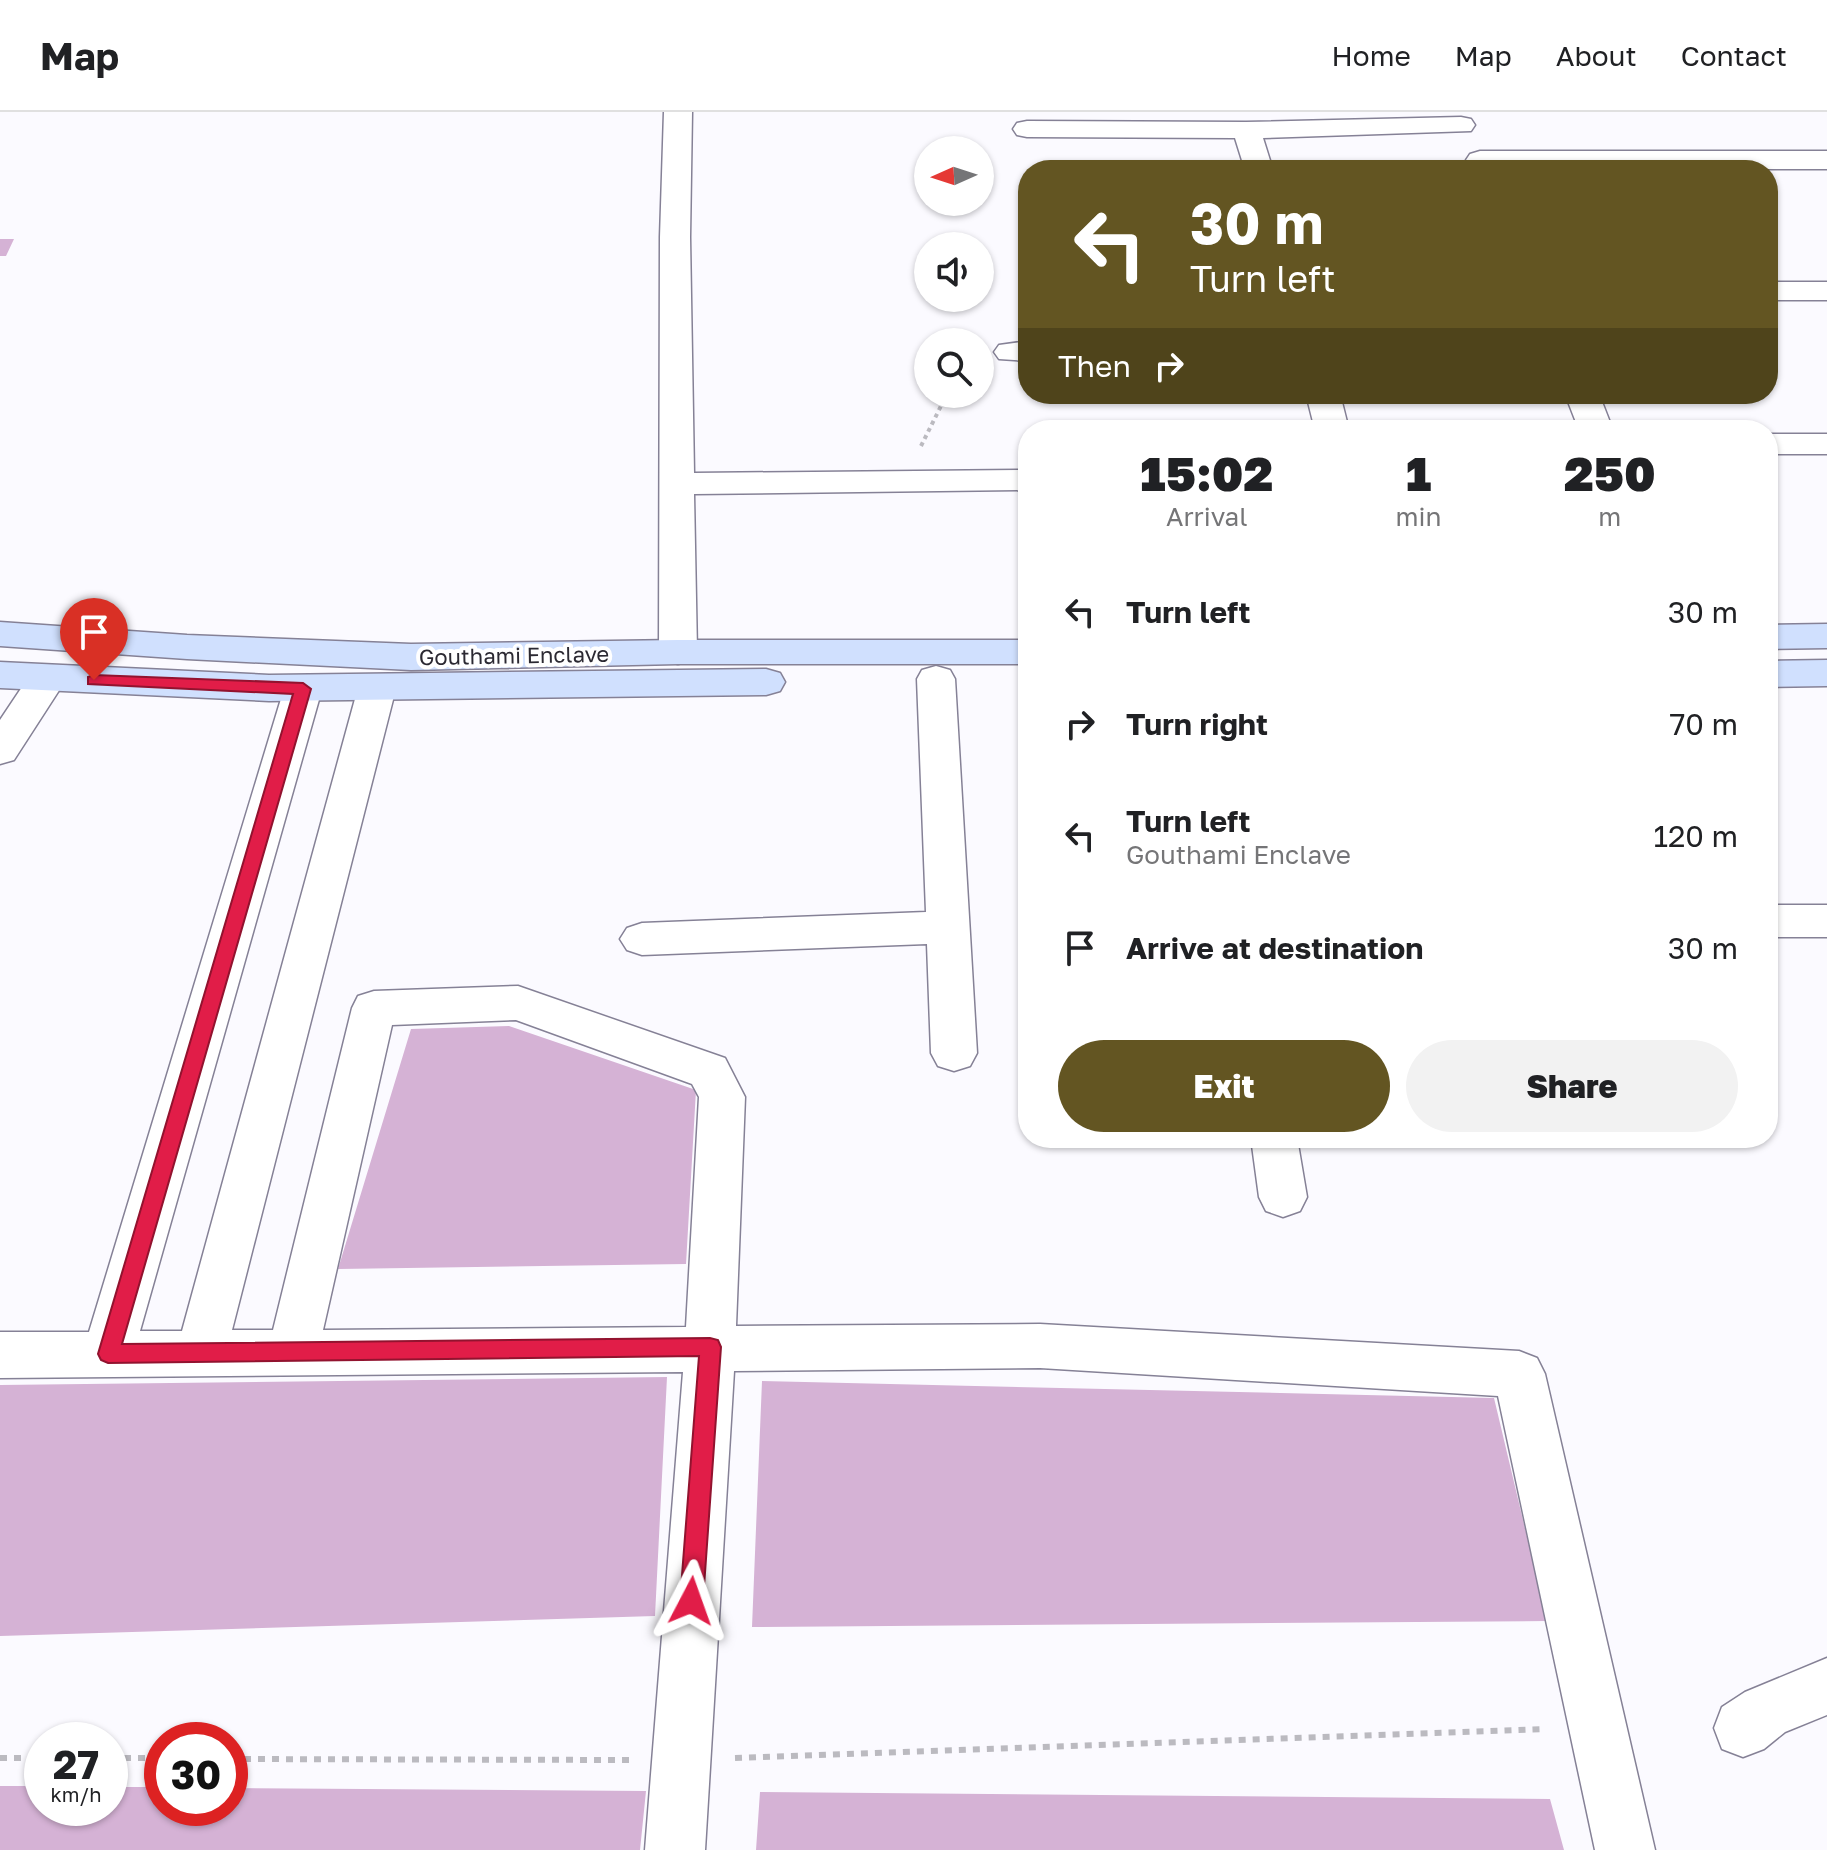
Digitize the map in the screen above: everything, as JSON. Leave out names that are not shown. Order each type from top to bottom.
[{"type":"street","points":[[678,112],[675,237],[678,652]]},
{"type":"street","points":[[1027,129],[1246,130],[1456,119],[1480,160]]},
{"type":"street","points":[[1246,130],[1256,160]]},
{"type":"street","points":[[1778,161],[1827,160]]},
{"type":"street","points":[[1778,291],[1827,291]]},
{"type":"street","points":[[1778,444],[1827,444]]},
{"type":"street","points":[[678,484],[1018,480]]},
{"type":"street","name":"Gouthami Enclave","points":[[0,634],[187,647],[411,657],[678,652],[1018,652]]},
{"type":"street","points":[[1778,637],[1827,636]]},
{"type":"street","points":[[1778,674],[1827,673]]},
{"type":"street","name":"Gouthami Enclave","points":[[0,675],[303,689],[1018,678]]},
{"type":"street","points":[[0,750],[48,678]]},
{"type":"street","points":[[936,679],[954,1053]]},
{"type":"street","points":[[201,1353],[377,688]]},
{"type":"street","points":[[108,1354],[303,689]]},
{"type":"street","points":[[1778,921],[1827,921]]},
{"type":"street","points":[[642,939],[949,927]]},
{"type":"street","points":[[293,1351],[374,1008],[518,1003],[709,1071],[722,1097],[710,1347],[675,1850]]},
{"type":"street","points":[[1276,1148],[1283,1197]]},
{"type":"street","points":[[0,1355],[1040,1346],[1519,1374],[1625,1850]]},
{"type":"street","points":[[1743,1728],[1765,1712],[1827,1686]]},
{"type":"path","points":[[248,1759],[679,1760],[1598,1727]]},
{"type":"path","points":[[0,1758],[24,1758]]},
{"type":"building","points":[[0,239],[14,239],[6,256],[0,256]]},
{"type":"building","points":[[509,1026],[696,1090],[686,1264],[338,1269],[411,1029]]},
{"type":"building","points":[[667,1377],[655,1616],[0,1636],[0,1385]]},
{"type":"building","points":[[762,1381],[1494,1398],[1547,1621],[752,1627]]},
{"type":"building","points":[[0,1786],[24,1786],[24,1826],[128,1826],[128,1787],[144,1787],[144,1826],[248,1826],[248,1788],[646,1791],[640,1850],[0,1850]]},
{"type":"building","points":[[760,1792],[1550,1799],[1564,1850],[756,1850]]},
{"type":"route","points":[[94,680],[303,689],[108,1354],[710,1347],[691,1601]]}]
